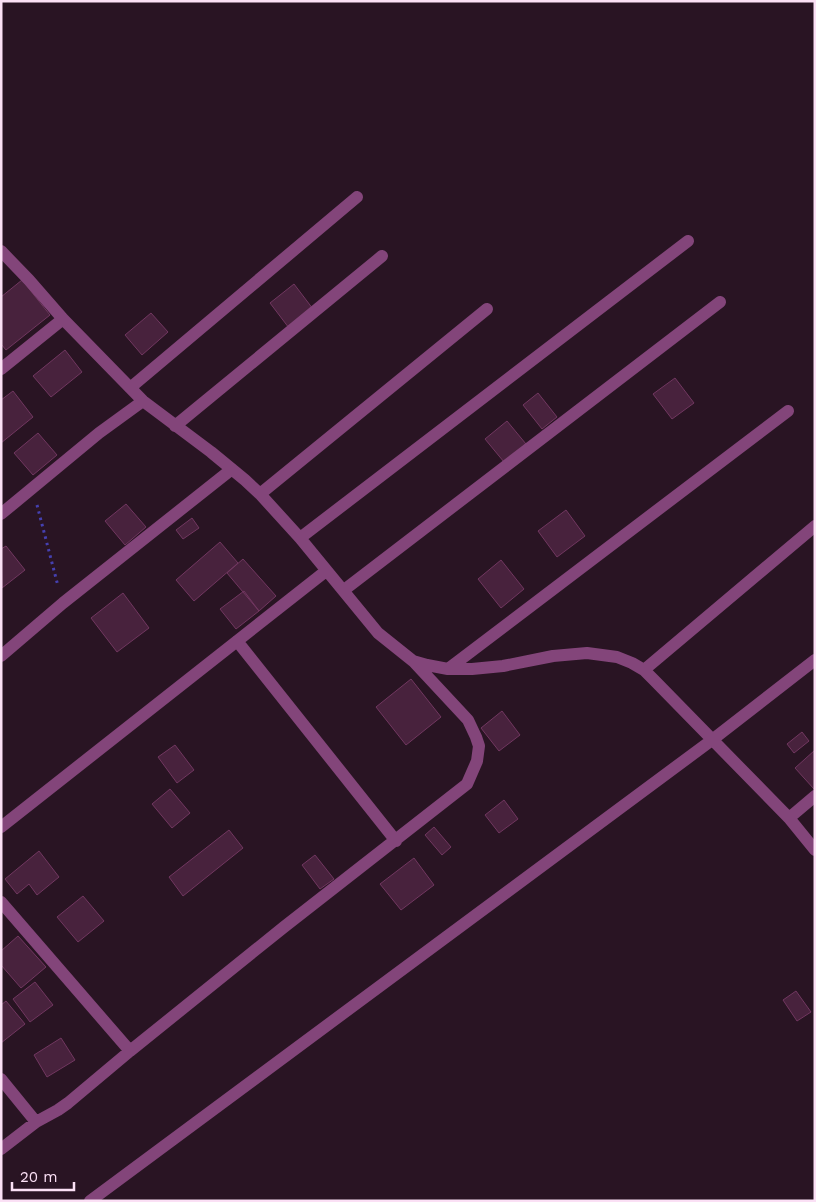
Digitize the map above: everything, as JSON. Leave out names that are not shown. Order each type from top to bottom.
[{"type":"street","points":[[130,388],[357,196]]},
{"type":"street","points":[[300,538],[688,241]]},
{"type":"street","points":[[1,251],[63,319],[143,401],[232,469],[260,494],[300,538],[378,633],[413,660],[468,720],[479,746],[478,762],[467,784],[276,933],[68,1103],[36,1122],[1,1149]]},
{"type":"street","points":[[175,426],[382,256]]},
{"type":"street","points":[[344,590],[720,302]]},
{"type":"street","points":[[260,494],[487,308]]},
{"type":"street","points":[[1,370],[63,319]]},
{"type":"street","points":[[1,514],[99,433],[143,401]]},
{"type":"street","points":[[448,668],[788,411]]},
{"type":"street","points":[[1,656],[63,603],[232,469]]},
{"type":"street","points":[[644,670],[815,526]]},
{"type":"street","points":[[1,827],[326,570]]},
{"type":"street","points":[[237,641],[396,841]]},
{"type":"street","points":[[413,660],[427,665],[448,668],[484,668],[553,656],[587,654],[617,657],[632,663],[644,670],[789,818],[815,850]]},
{"type":"street","points":[[90,1201],[712,740],[815,660]]},
{"type":"street","points":[[789,818],[815,796]]},
{"type":"street","points":[[1,902],[130,1051]]},
{"type":"street","points":[[1,1079],[36,1122]]},
{"type":"path","points":[[33,488],[63,603]]},
{"type":"building","points":[[22,280],[50,315],[6,350],[1,344],[1,297]]},
{"type":"building","points":[[294,284],[313,309],[289,328],[270,303]]},
{"type":"building","points":[[151,313],[168,332],[142,355],[125,335]]},
{"type":"building","points":[[65,350],[82,372],[51,397],[33,376]]},
{"type":"building","points":[[675,378],[694,403],[672,419],[653,394]]},
{"type":"building","points":[[13,391],[33,417],[1,443],[1,400]]},
{"type":"building","points":[[538,393],[557,417],[542,429],[523,405]]},
{"type":"building","points":[[507,421],[526,444],[504,462],[485,439]]},
{"type":"building","points":[[38,433],[57,455],[33,475],[14,453]]},
{"type":"building","points":[[126,504],[146,527],[125,545],[105,521]]},
{"type":"building","points":[[566,510],[585,536],[557,557],[538,531]]},
{"type":"building","points":[[192,518],[199,528],[183,539],[176,530]]},
{"type":"building","points":[[220,542],[238,563],[194,601],[176,580]]},
{"type":"building","points":[[6,546],[25,570],[2,588],[1,549]]},
{"type":"building","points":[[243,559],[276,596],[259,611],[227,573]]},
{"type":"building","points":[[501,560],[524,589],[501,608],[478,579]]},
{"type":"building","points":[[244,591],[259,611],[236,629],[220,609]]},
{"type":"building","points":[[123,593],[149,628],[117,652],[91,618]]},
{"type":"building","points":[[411,679],[441,717],[406,745],[376,707]]},
{"type":"building","points":[[502,711],[520,735],[499,751],[481,728]]},
{"type":"building","points":[[802,732],[809,741],[794,753],[787,744]]},
{"type":"building","points":[[175,745],[194,770],[177,783],[158,757]]},
{"type":"building","points":[[815,750],[815,789],[814,789],[795,768]]},
{"type":"building","points":[[170,789],[190,813],[172,828],[152,804]]},
{"type":"building","points":[[504,800],[518,819],[499,833],[485,815]]},
{"type":"building","points":[[434,827],[451,847],[442,855],[425,835]]},
{"type":"building","points":[[229,830],[243,848],[183,896],[169,877]]},
{"type":"building","points":[[39,851],[59,877],[37,895],[29,884],[17,894],[5,879]]},
{"type":"building","points":[[315,855],[334,879],[320,889],[302,865]]},
{"type":"building","points":[[414,858],[434,885],[401,910],[380,884]]},
{"type":"building","points":[[83,896],[104,921],[78,942],[57,917]]},
{"type":"building","points":[[18,936],[46,967],[21,988],[1,965],[1,951]]},
{"type":"building","points":[[35,982],[53,1005],[30,1022],[13,999]]},
{"type":"building","points":[[796,991],[811,1012],[797,1021],[783,1000]]},
{"type":"building","points":[[6,1001],[25,1024],[1,1043],[1,1005]]},
{"type":"building","points":[[61,1038],[75,1060],[47,1077],[34,1055]]}]
